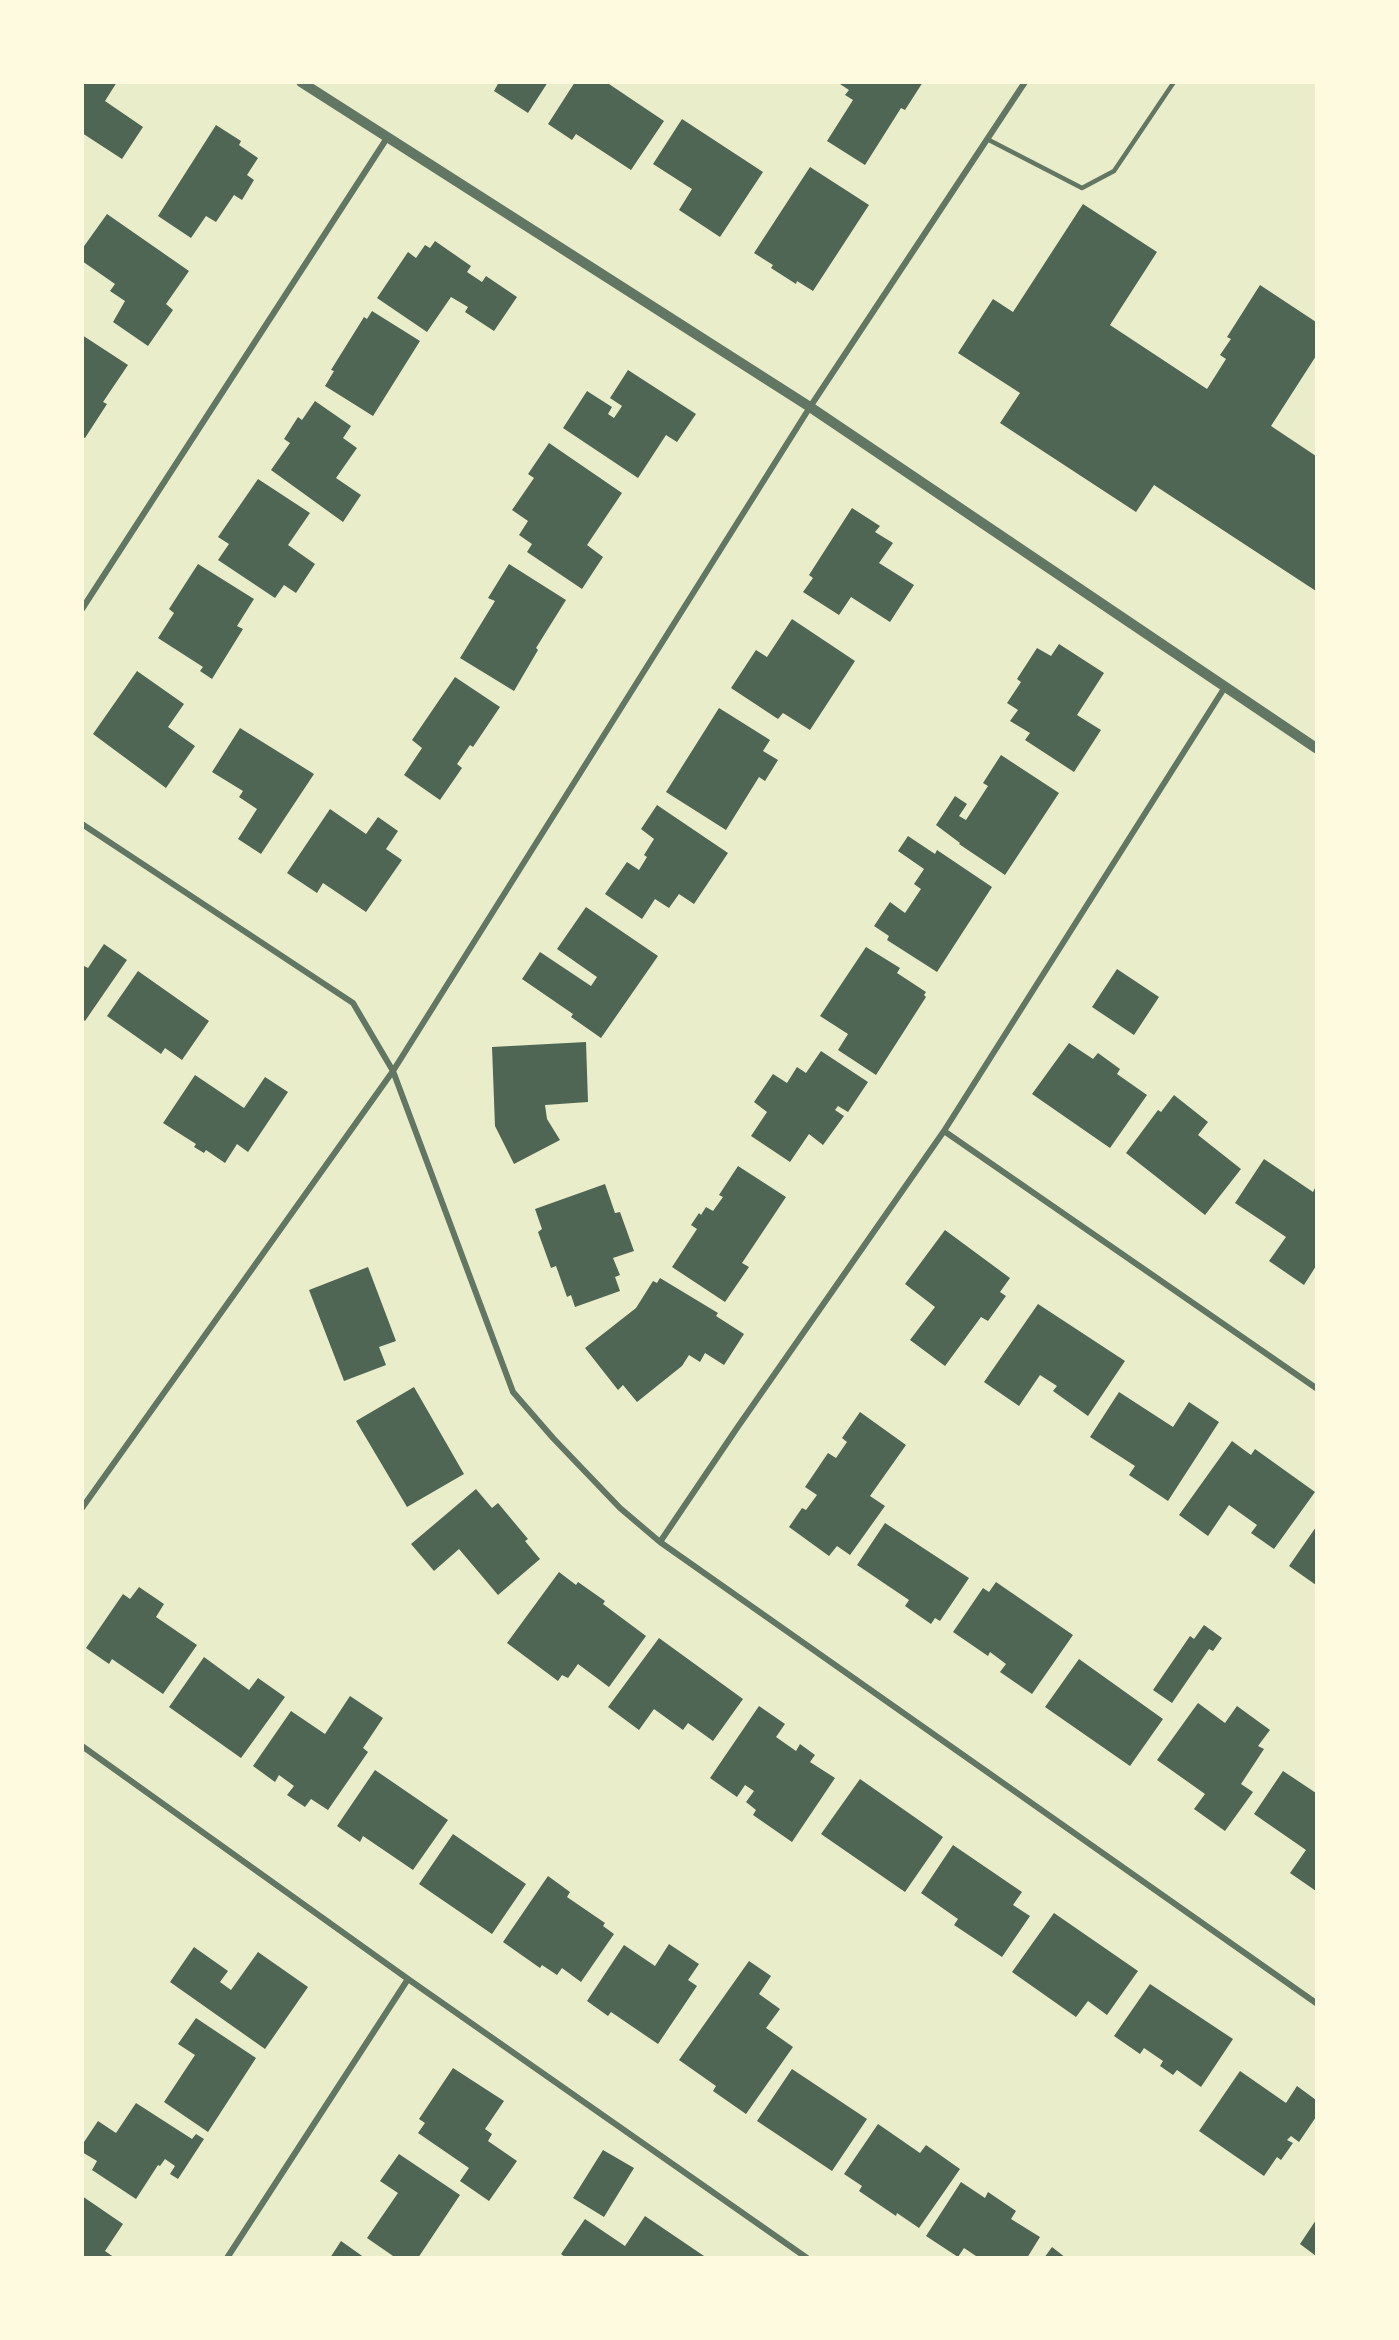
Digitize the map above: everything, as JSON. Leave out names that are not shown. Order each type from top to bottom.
[{"type":"street","points":[[301,82],[810,407],[1317,748]]},
{"type":"street","points":[[82,1508],[393,1071],[810,407],[1025,82]]},
{"type":"street","points":[[82,609],[387,138]]},
{"type":"street","points":[[660,1542],[743,1418],[944,1131],[1225,687]]},
{"type":"street","points":[[82,824],[353,1003],[393,1071],[513,1392],[620,1508],[660,1542],[1317,2003]]},
{"type":"street","points":[[944,1131],[1317,1388]]},
{"type":"street","points":[[82,1746],[408,1980],[807,2258]]},
{"type":"street","points":[[227,2258],[408,1980]]},
{"type":"lane","points":[[987,139],[1082,188],[1114,171],[1174,82]]},
{"type":"building","points":[[82,82],[117,82],[105,101],[143,127],[122,159],[82,133]]},
{"type":"building","points":[[499,82],[548,82],[528,113],[494,91]]},
{"type":"building","points":[[575,82],[606,82],[664,121],[631,170],[576,134],[572,140],[548,124]]},
{"type":"building","points":[[841,82],[923,82],[905,110],[901,108],[865,165],[827,141],[853,100],[845,95],[849,90],[840,84]]},
{"type":"building","points":[[682,119],[763,172],[720,237],[679,210],[692,189],[653,164]]},
{"type":"building","points":[[216,125],[241,141],[239,145],[258,158],[247,175],[254,180],[242,200],[234,195],[216,222],[206,216],[191,238],[158,216]]},
{"type":"building","points":[[810,167],[869,205],[813,291],[797,281],[796,284],[771,268],[773,265],[754,253]]},
{"type":"building","points":[[1083,204],[1157,252],[1110,325],[1207,389],[1226,359],[1220,355],[1231,339],[1227,337],[1260,285],[1316,322],[1316,356],[1271,426],[1316,456],[1316,591],[1154,485],[1136,512],[1000,423],[1020,393],[958,353],[993,299],[1013,312]]},
{"type":"building","points":[[107,214],[189,271],[166,304],[173,310],[148,346],[113,322],[125,301],[110,291],[115,284],[82,261],[82,249]]},
{"type":"building","points":[[435,241],[471,266],[467,272],[482,282],[486,276],[517,297],[494,331],[465,312],[468,307],[451,297],[427,332],[377,298],[408,252],[416,258],[425,245],[430,248]]},
{"type":"building","points":[[372,311],[420,341],[373,416],[325,386],[334,371],[331,370],[364,317],[367,319]]},
{"type":"building","points":[[82,335],[128,365],[103,402],[107,404],[85,438],[82,437]]},
{"type":"building","points":[[628,370],[696,414],[677,442],[666,435],[638,478],[563,428],[587,391],[612,407],[608,414],[614,418],[622,406],[610,398]]},
{"type":"building","points":[[315,401],[351,426],[343,438],[357,448],[336,478],[361,495],[343,522],[271,470],[290,443],[284,439],[298,417],[302,420]]},
{"type":"building","points":[[549,443],[622,493],[587,545],[603,557],[582,589],[527,552],[532,544],[519,535],[528,521],[512,510],[534,478],[528,474]]},
{"type":"building","points":[[258,479],[310,513],[288,545],[315,564],[296,593],[284,585],[275,598],[218,560],[229,544],[218,537]]},
{"type":"building","points":[[852,508],[880,526],[875,532],[893,543],[879,563],[914,585],[890,622],[851,597],[839,615],[803,592],[813,578],[809,575]]},
{"type":"building","points":[[198,564],[254,599],[237,626],[243,629],[212,679],[200,671],[203,667],[158,638],[174,613],[169,609]]},
{"type":"building","points":[[509,564],[566,600],[536,648],[538,650],[514,691],[460,658],[495,601],[488,598]]},
{"type":"building","points":[[792,619],[855,661],[810,730],[783,713],[778,719],[731,688],[756,650],[767,657]]},
{"type":"building","points":[[1059,644],[1104,673],[1077,715],[1101,730],[1074,772],[1025,740],[1030,733],[1010,721],[1018,710],[1007,703],[1021,682],[1017,679],[1037,648],[1051,656]]},
{"type":"building","points":[[137,671],[184,704],[168,727],[195,746],[166,788],[93,734]]},
{"type":"building","points":[[455,677],[500,707],[473,747],[470,745],[457,764],[462,768],[440,800],[404,775],[422,748],[412,740]]},
{"type":"building","points":[[719,708],[770,740],[763,751],[778,760],[765,781],[759,777],[726,830],[666,792]]},
{"type":"building","points":[[240,728],[314,774],[261,854],[238,839],[257,809],[239,797],[243,791],[212,772]]},
{"type":"building","points":[[1001,755],[1059,793],[1005,875],[959,844],[936,825],[955,796],[967,804],[959,816],[966,820],[988,786],[983,783]]},
{"type":"building","points":[[657,805],[728,853],[694,904],[679,894],[669,908],[655,899],[642,919],[605,894],[627,862],[639,870],[647,857],[644,855],[654,839],[641,829]]},
{"type":"building","points":[[330,809],[366,834],[378,817],[398,831],[386,849],[402,860],[366,912],[323,883],[317,893],[287,873]]},
{"type":"building","points":[[908,836],[935,854],[937,850],[992,887],[937,972],[887,940],[889,936],[874,926],[890,902],[905,913],[921,889],[914,884],[924,869],[898,851]]},
{"type":"building","points":[[586,907],[658,956],[601,1038],[571,1017],[573,1014],[522,979],[540,952],[591,986],[597,977],[557,949]]},
{"type":"building","points":[[104,944],[127,960],[85,1021],[82,1019],[82,965],[88,968]]},
{"type":"building","points":[[866,947],[900,968],[897,973],[926,992],[924,995],[926,997],[876,1075],[838,1050],[848,1034],[820,1016]]},
{"type":"building","points":[[1117,969],[1159,997],[1134,1035],[1092,1007]]},
{"type":"building","points":[[138,971],[209,1021],[182,1060],[165,1048],[161,1054],[107,1016]]},
{"type":"building","points":[[586,1042],[588,1102],[545,1105],[547,1119],[560,1140],[514,1164],[495,1126],[492,1047]]},
{"type":"building","points":[[1069,1043],[1093,1059],[1098,1053],[1120,1069],[1117,1074],[1147,1095],[1110,1148],[1032,1094]]},
{"type":"building","points":[[821,1051],[868,1082],[848,1112],[838,1106],[835,1110],[844,1116],[823,1145],[809,1134],[790,1162],[751,1136],[767,1112],[754,1102],[773,1074],[787,1083],[797,1067],[806,1073]]},
{"type":"building","points":[[195,1075],[244,1108],[265,1077],[288,1092],[248,1152],[237,1144],[225,1163],[206,1150],[204,1153],[194,1147],[196,1144],[163,1123]]},
{"type":"building","points":[[1174,1095],[1208,1122],[1198,1135],[1241,1169],[1205,1215],[1126,1153],[1158,1110],[1161,1112]]},
{"type":"building","points":[[1264,1159],[1313,1192],[1316,1186],[1316,1266],[1304,1285],[1269,1261],[1286,1237],[1235,1203]]},
{"type":"building","points":[[738,1166],[786,1197],[742,1263],[749,1267],[725,1302],[672,1267],[697,1229],[691,1225],[706,1207],[713,1211],[723,1197],[719,1195]]},
{"type":"building","points":[[605,1184],[615,1213],[620,1212],[634,1251],[613,1258],[620,1275],[615,1277],[620,1291],[575,1307],[571,1295],[567,1297],[556,1266],[551,1268],[538,1232],[542,1229],[535,1209]]},
{"type":"building","points":[[945,1230],[1010,1278],[1000,1292],[1006,1296],[988,1321],[981,1317],[945,1366],[910,1340],[935,1307],[905,1284]]},
{"type":"building","points":[[368,1267],[396,1341],[379,1347],[386,1365],[344,1381],[309,1290]]},
{"type":"building","points":[[660,1278],[718,1313],[716,1316],[744,1334],[724,1365],[705,1353],[700,1362],[689,1355],[682,1366],[637,1402],[623,1385],[618,1390],[585,1348],[636,1308],[653,1281],[657,1283]]},
{"type":"building","points":[[1038,1304],[1125,1361],[1088,1416],[1053,1391],[1057,1386],[1040,1375],[1019,1406],[984,1382]]},
{"type":"building","points":[[414,1387],[464,1474],[407,1507],[356,1421]]},
{"type":"building","points":[[1119,1392],[1173,1427],[1189,1402],[1219,1422],[1168,1501],[1129,1475],[1135,1466],[1090,1437]]},
{"type":"building","points":[[860,1412],[906,1445],[870,1496],[885,1506],[850,1555],[837,1546],[829,1556],[789,1527],[802,1508],[806,1510],[817,1495],[805,1487],[828,1453],[836,1458],[847,1442],[842,1438]]},
{"type":"building","points":[[1232,1441],[1251,1455],[1255,1449],[1315,1492],[1274,1549],[1251,1533],[1257,1525],[1229,1505],[1208,1536],[1179,1515]]},
{"type":"building","points":[[476,1489],[492,1508],[498,1503],[528,1539],[525,1541],[540,1559],[498,1595],[459,1549],[434,1571],[411,1544]]},
{"type":"building","points":[[885,1523],[969,1578],[940,1621],[935,1618],[931,1624],[905,1606],[909,1600],[857,1565]]},
{"type":"building","points":[[1316,1527],[1316,1585],[1289,1566]]},
{"type":"building","points":[[559,1572],[576,1585],[578,1582],[605,1601],[603,1604],[646,1636],[609,1687],[578,1664],[568,1678],[562,1675],[558,1681],[507,1643]]},
{"type":"building","points":[[996,1582],[1073,1635],[1032,1694],[1000,1672],[1006,1664],[990,1652],[988,1656],[953,1632],[983,1588],[989,1592]]},
{"type":"building","points":[[139,1587],[164,1604],[156,1617],[197,1645],[163,1694],[112,1659],[109,1664],[86,1648],[123,1594],[130,1599]]},
{"type":"building","points":[[1204,1625],[1222,1638],[1213,1651],[1209,1649],[1172,1703],[1153,1690],[1190,1636],[1194,1639]]},
{"type":"building","points":[[659,1638],[743,1699],[713,1741],[688,1723],[683,1730],[654,1709],[639,1730],[608,1707]]},
{"type":"building","points":[[204,1657],[249,1690],[258,1678],[285,1697],[241,1758],[169,1707]]},
{"type":"building","points":[[1079,1659],[1163,1719],[1130,1766],[1045,1707]]},
{"type":"building","points":[[350,1696],[383,1718],[363,1748],[368,1752],[328,1810],[311,1799],[305,1807],[287,1795],[294,1786],[279,1775],[275,1782],[253,1766],[291,1711],[325,1734]]},
{"type":"building","points":[[1198,1703],[1225,1723],[1237,1706],[1270,1730],[1258,1746],[1264,1749],[1241,1784],[1253,1792],[1225,1831],[1194,1809],[1205,1794],[1157,1760]]},
{"type":"building","points":[[759,1706],[785,1724],[776,1737],[796,1751],[800,1744],[815,1755],[810,1762],[835,1778],[792,1842],[753,1815],[756,1810],[746,1802],[754,1791],[745,1785],[737,1797],[710,1778]]},
{"type":"building","points":[[375,1770],[448,1820],[413,1870],[363,1836],[360,1842],[337,1826]]},
{"type":"building","points":[[1283,1771],[1316,1793],[1316,1891],[1290,1873],[1306,1850],[1254,1814]]},
{"type":"building","points":[[860,1779],[943,1837],[905,1892],[821,1834]]},
{"type":"building","points":[[453,1834],[526,1884],[492,1934],[419,1884]]},
{"type":"building","points":[[953,1845],[1022,1892],[1013,1905],[1030,1916],[1002,1957],[954,1925],[958,1919],[921,1893]]},
{"type":"building","points":[[548,1876],[570,1892],[567,1897],[605,1923],[603,1926],[614,1934],[581,1982],[562,1968],[557,1975],[542,1965],[540,1968],[503,1942]]},
{"type":"building","points":[[1054,1913],[1138,1971],[1107,2015],[1088,2001],[1076,2017],[1012,1972]]},
{"type":"building","points":[[669,1944],[699,1964],[688,1980],[697,1986],[658,2044],[611,2012],[608,2016],[587,2001],[624,1945],[655,1966]]},
{"type":"building","points":[[194,1947],[228,1971],[220,1982],[231,1990],[258,1952],[308,1987],[265,2049],[170,1982]]},
{"type":"building","points":[[749,1961],[771,1976],[759,1994],[780,2009],[766,2028],[793,2047],[746,2114],[713,2091],[716,2086],[679,2060]]},
{"type":"building","points":[[1150,1984],[1233,2039],[1201,2087],[1177,2070],[1173,2075],[1160,2066],[1163,2061],[1144,2048],[1140,2054],[1114,2036]]},
{"type":"building","points":[[196,2018],[256,2058],[208,2132],[164,2102],[195,2055],[178,2044]]},
{"type":"building","points":[[453,2068],[504,2101],[485,2129],[492,2134],[488,2141],[517,2161],[489,2201],[460,2181],[469,2168],[418,2133],[425,2123],[419,2119]]},
{"type":"building","points":[[792,2069],[867,2119],[832,2171],[757,2121]]},
{"type":"building","points":[[1240,2071],[1286,2103],[1297,2086],[1316,2100],[1316,2117],[1299,2142],[1291,2136],[1287,2140],[1293,2143],[1281,2160],[1277,2157],[1264,2176],[1199,2131]]},
{"type":"building","points":[[136,2103],[192,2139],[196,2134],[204,2139],[178,2179],[170,2174],[175,2166],[165,2159],[160,2166],[158,2165],[136,2199],[92,2170],[97,2161],[82,2152],[82,2145],[98,2121],[116,2133]]},
{"type":"building","points":[[878,2124],[920,2153],[926,2145],[960,2169],[919,2228],[897,2213],[896,2216],[859,2191],[862,2186],[844,2174]]},
{"type":"building","points":[[603,2150],[634,2168],[604,2217],[573,2198]]},
{"type":"building","points":[[399,2154],[460,2195],[418,2258],[396,2258],[367,2238],[398,2193],[380,2181]]},
{"type":"building","points":[[961,2182],[985,2198],[988,2192],[1016,2211],[1011,2219],[1040,2237],[1027,2258],[979,2258],[964,2248],[958,2257],[926,2236]]},
{"type":"building","points":[[82,2196],[123,2224],[105,2251],[115,2258],[82,2258]]},
{"type":"building","points":[[645,2216],[707,2258],[566,2258],[561,2254],[585,2219],[625,2246]]},
{"type":"building","points":[[1316,2220],[1316,2256],[1300,2244]]},
{"type":"building","points":[[341,2241],[365,2258],[330,2258]]},
{"type":"building","points":[[1052,2247],[1066,2258],[1044,2258]]}]
